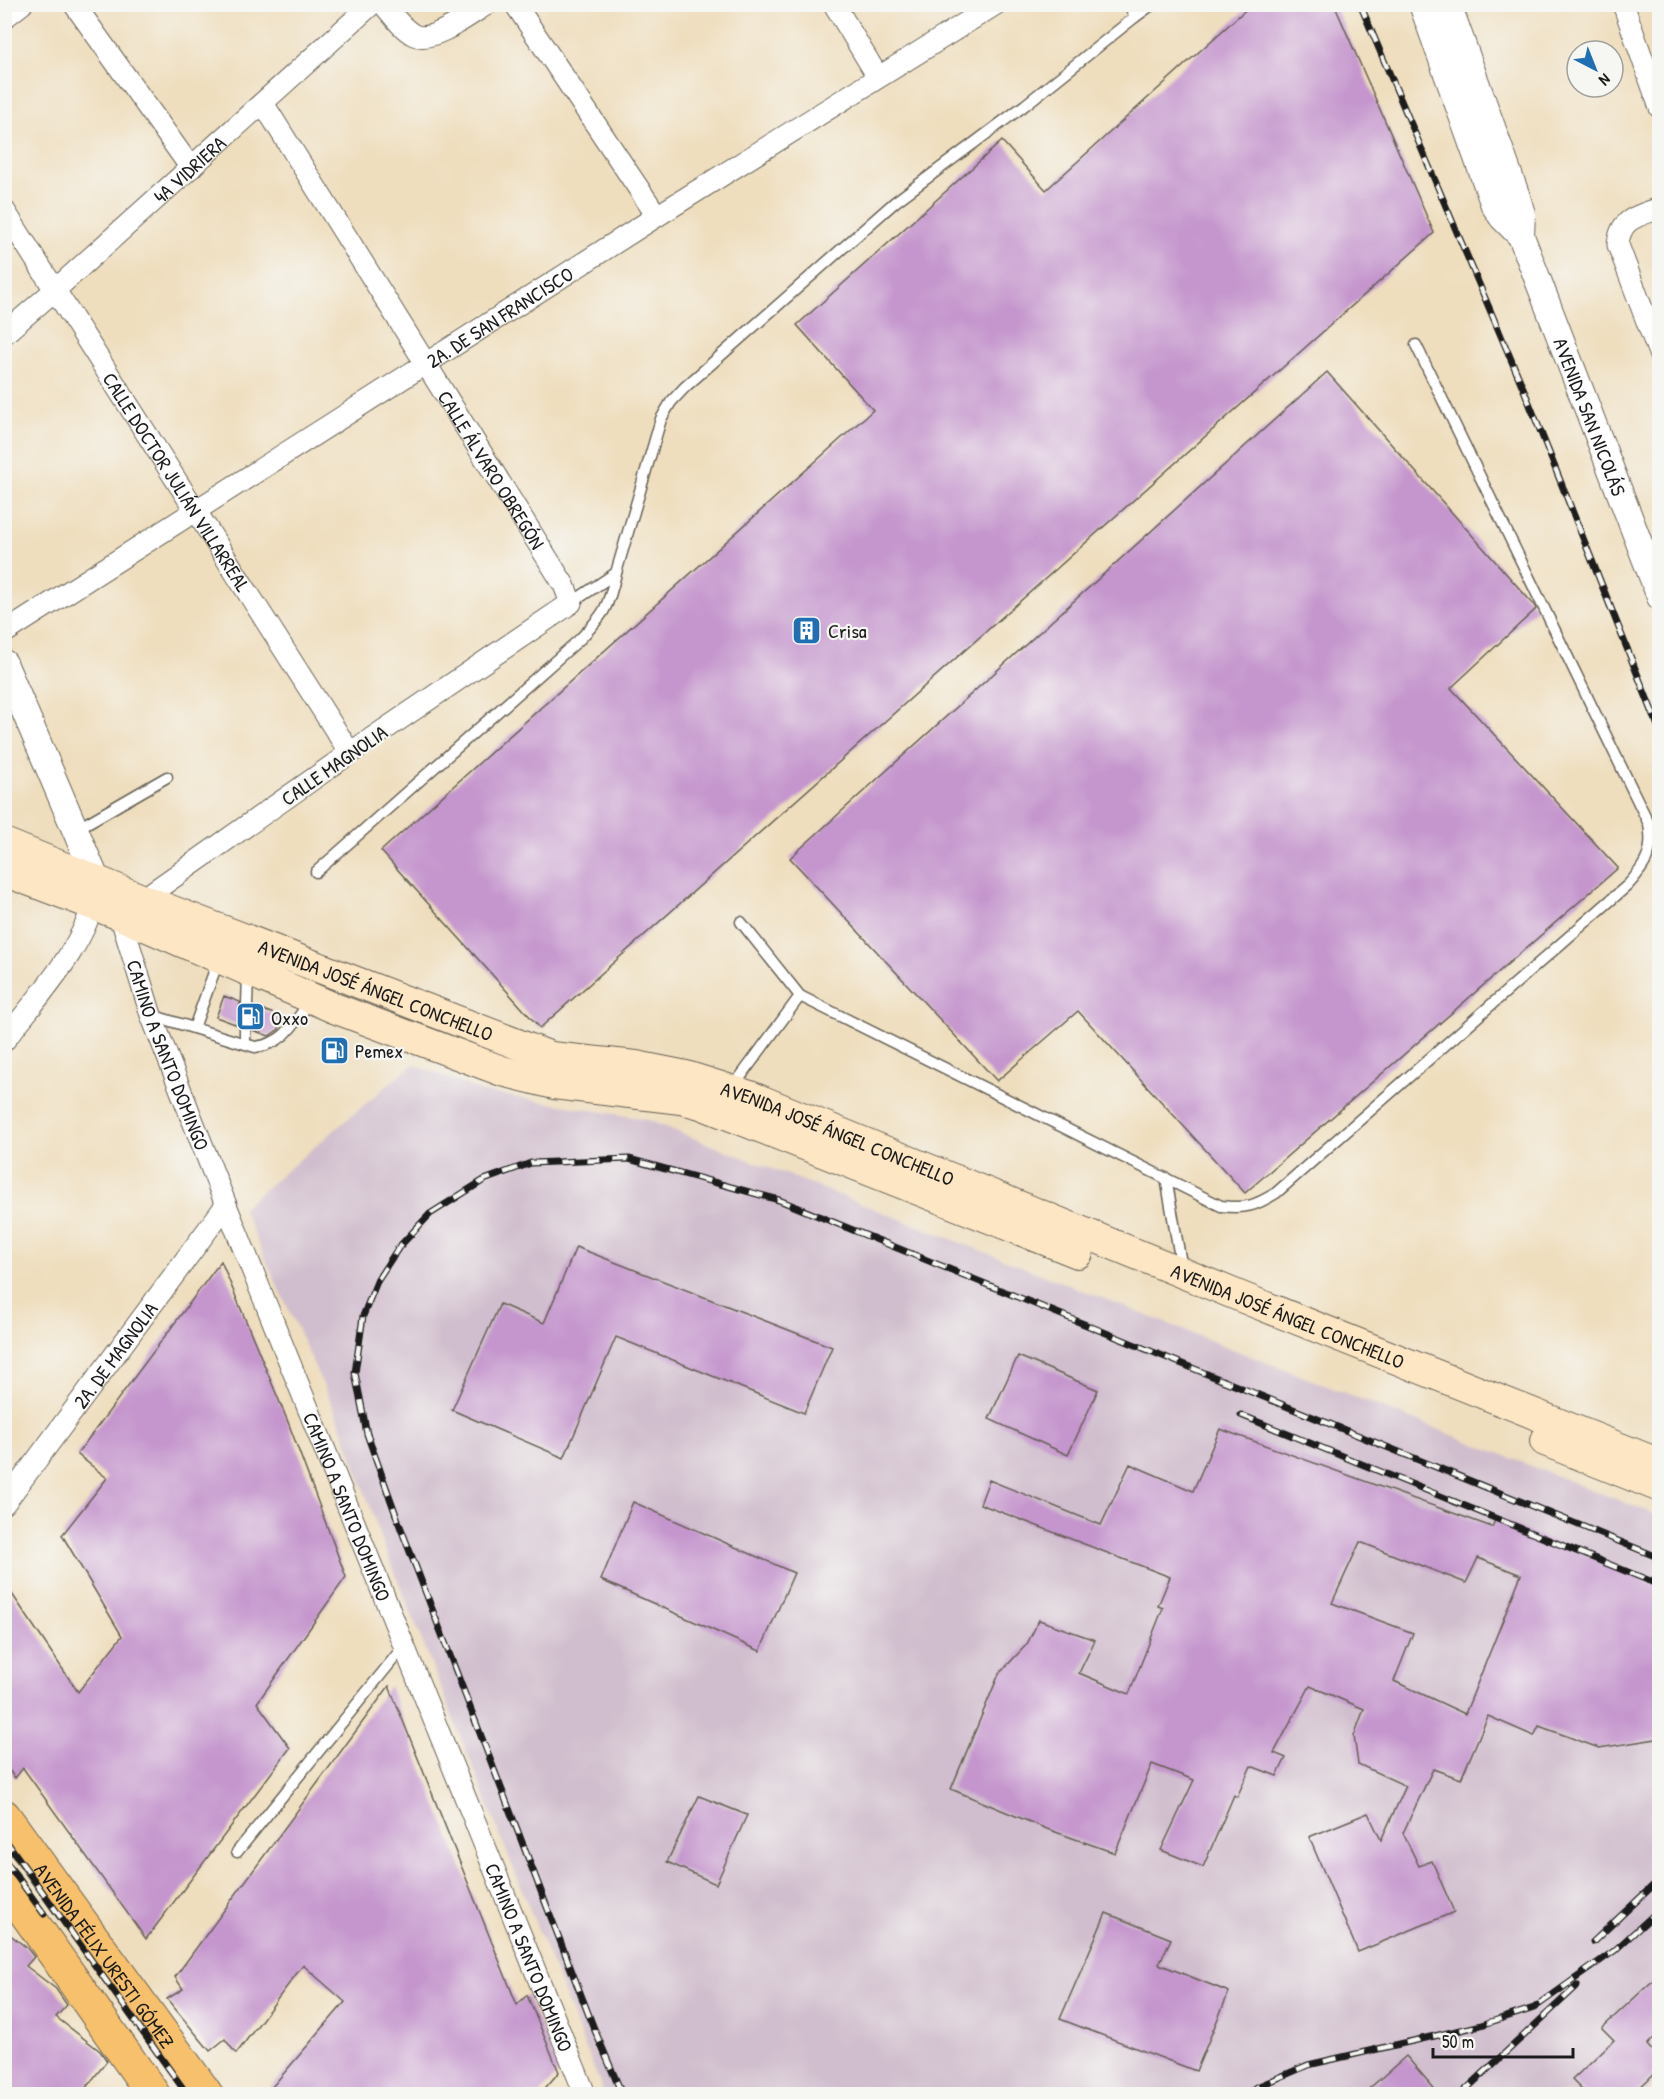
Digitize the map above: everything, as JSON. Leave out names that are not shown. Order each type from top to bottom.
[{"type":"main road","name":"AVENIDA JOSÉ ÁNGEL CONCHELLO","points":[[4,843],[219,958],[312,998],[524,1078],[554,1084],[681,1099],[701,1104],[1659,1487]]},
{"type":"main road","name":"AVENIDA JOSÉ ÁNGEL CONCHELLO","points":[[4,870],[114,900],[551,1057],[636,1066],[686,1076],[732,1089],[1182,1273],[1659,1464]]},
{"type":"main road","name":"AVENIDA FÉLIX URESTI GÓMEZ","points":[[4,1816],[206,2094]]},
{"type":"main road","name":"AVENIDA FÉLIX URESTI GÓMEZ","points":[[4,1882],[153,2094]]},
{"type":"street","points":[[4,18],[22,4]]},
{"type":"street","points":[[74,4],[191,168]]},
{"type":"street","name":"4A VIDRIERA","points":[[4,334],[56,290],[372,4]]},
{"type":"street","points":[[383,4],[409,32],[427,38],[487,4]]},
{"type":"street","points":[[515,4],[657,216]]},
{"type":"street","points":[[834,4],[878,77]]},
{"type":"street","name":"2A. DE SAN FRANCISCO","points":[[4,633],[425,363],[996,4]]},
{"type":"street","points":[[1623,4],[1659,108]]},
{"type":"street","name":"AVENIDA SAN NICOLÁS","points":[[1437,9],[1494,205],[1502,217],[1521,236],[1659,597]]},
{"type":"street","name":"CALLE ÁLVARO OBREGÓN","points":[[263,103],[564,585],[571,603]]},
{"type":"street","points":[[1657,342],[1618,244],[1619,234],[1624,225],[1633,218],[1659,208]]},
{"type":"street","name":"CALLE DOCTOR JULIÁN VILLARREAL","points":[[4,210],[350,753]]},
{"type":"street","name":"CALLE MAGNOLIA","points":[[114,900],[350,753],[571,603]]},
{"type":"street","points":[[4,663],[75,830],[114,900],[83,929],[69,955],[4,1041]]},
{"type":"street","name":"CAMINO A SANTO DOMINGO","points":[[114,900],[152,1015],[226,1205],[585,2094]]},
{"type":"street","name":"2A. DE MAGNOLIA","points":[[4,1504],[226,1205]]},
{"type":"lane","points":[[1129,4],[1135,17]]},
{"type":"lane","points":[[316,872],[580,639],[602,616],[610,600],[661,419],[671,402],[771,309],[895,202],[1025,105],[1153,4]]},
{"type":"lane","points":[[741,922],[800,996],[1221,1206],[1239,1208],[1258,1204],[1276,1193],[1628,885],[1649,857],[1651,837],[1649,824],[1416,345]]},
{"type":"lane","points":[[571,603],[616,573]]},
{"type":"lane","points":[[75,830],[167,777]]},
{"type":"lane","points":[[194,1028],[219,958]]},
{"type":"lane","points":[[247,1005],[248,970]]},
{"type":"lane","points":[[732,1089],[800,996]]},
{"type":"lane","points":[[152,1015],[255,1047],[268,1046],[289,1031],[312,998]]},
{"type":"lane","points":[[245,1027],[245,1043]]},
{"type":"lane","points":[[1166,1178],[1182,1273]]},
{"type":"lane","points":[[237,1852],[404,1646]]},
{"type":"shaded area","points":[[413,1064],[483,1092],[645,1119],[1659,1516],[1659,2079],[1644,2094],[604,2094],[386,1551],[340,1422],[242,1208]]},
{"type":"building","name":"Crisa","points":[[1252,4],[1334,4],[1434,233],[540,1028],[381,851],[873,410],[797,325],[1002,141],[1046,190]]},
{"type":"building","points":[[1327,372],[1534,605],[1536,609],[1451,688],[1618,868],[1245,1193],[1078,1011],[997,1081],[790,858]]},
{"type":"building","name":"Oxxo","points":[[224,996],[240,1002],[240,1008],[244,1012],[250,1012],[254,1007],[283,1017],[279,1029],[269,1036],[252,1030],[252,1024],[248,1020],[242,1020],[238,1025],[216,1017]]},
{"type":"building","points":[[576,1247],[832,1347],[804,1413],[616,1337],[564,1458],[452,1410],[500,1304],[544,1323]]},
{"type":"building","points":[[221,1261],[288,1422],[346,1577],[257,1703],[290,1748],[146,1939],[23,1768],[15,1778],[4,1764],[4,1582],[78,1692],[122,1636],[62,1535],[107,1478],[77,1454]]},
{"type":"building","points":[[1018,1356],[1098,1390],[1068,1455],[989,1419]]},
{"type":"building","points":[[1220,1429],[1492,1527],[1496,1518],[1659,1587],[1659,1732],[1656,1739],[1599,1748],[1539,1726],[1534,1736],[1488,1716],[1461,1779],[1433,1769],[1403,1833],[1419,1866],[1432,1861],[1454,1912],[1358,1952],[1309,1837],[1368,1813],[1381,1840],[1406,1786],[1358,1764],[1354,1736],[1364,1709],[1310,1686],[1274,1753],[1286,1758],[1277,1776],[1251,1766],[1237,1797],[1234,1795],[1203,1867],[1161,1850],[1194,1780],[1152,1764],[1115,1853],[1047,1829],[951,1789],[999,1674],[1027,1644],[1039,1620],[1095,1640],[1079,1673],[1129,1694],[1163,1608],[1158,1606],[1170,1577],[980,1504],[989,1480],[1101,1525],[1130,1464],[1193,1491]],"holes":[[[1360,1542],[1466,1583],[1478,1558],[1521,1575],[1465,1714],[1394,1681],[1413,1633],[1332,1603]]]},
{"type":"building","points":[[633,1502],[794,1573],[760,1651],[601,1580]]},
{"type":"building","points":[[389,1686],[517,2005],[527,1995],[559,2072],[540,2094],[266,2094],[345,2002],[303,1965],[236,2054],[225,2039],[210,2051],[167,1999],[183,1989],[175,1977]]},
{"type":"building","points":[[699,1796],[747,1815],[716,1884],[667,1862]]},
{"type":"building","points":[[1106,1913],[1171,1939],[1159,1964],[1229,1992],[1196,2071],[1060,2019]]},
{"type":"building","points":[[4,1930],[27,1948],[34,1957],[26,1966],[56,1989],[67,2005],[56,2017],[100,2051],[107,2061],[81,2094],[4,2094]]},
{"type":"building","points":[[1659,1975],[1659,2033],[1647,2045],[1659,2058],[1659,2069],[1633,2094],[1586,2094],[1572,2080],[1614,2040],[1602,2028]]},
{"type":"building","points":[[1406,2056],[1439,2094],[1363,2094]]},
{"type":"railway","points":[[1360,4],[1524,390],[1660,731]]},
{"type":"railway","points":[[622,2094],[593,2026],[400,1526],[367,1434],[355,1373],[363,1316],[378,1279],[399,1247],[430,1214],[484,1180],[531,1163],[629,1159],[779,1200],[1660,1558]]},
{"type":"railway","points":[[1241,1415],[1660,1585]]},
{"type":"railway","points":[[4,1838],[187,2094]]},
{"type":"railway","points":[[4,1859],[44,1914]]},
{"type":"railway","points":[[1593,1942],[1660,1879]]},
{"type":"railway","points":[[1247,2094],[1257,2087],[1308,2065],[1478,2026],[1534,2008],[1614,1951],[1660,1909]]},
{"type":"railway","points":[[1461,2094],[1577,1986]]},
{"type":"place","name":"Crisa","points":[[807,630]]},
{"type":"place","name":"Oxxo","points":[[250,1017]]},
{"type":"place","name":"Pemex","points":[[334,1050]]}]
